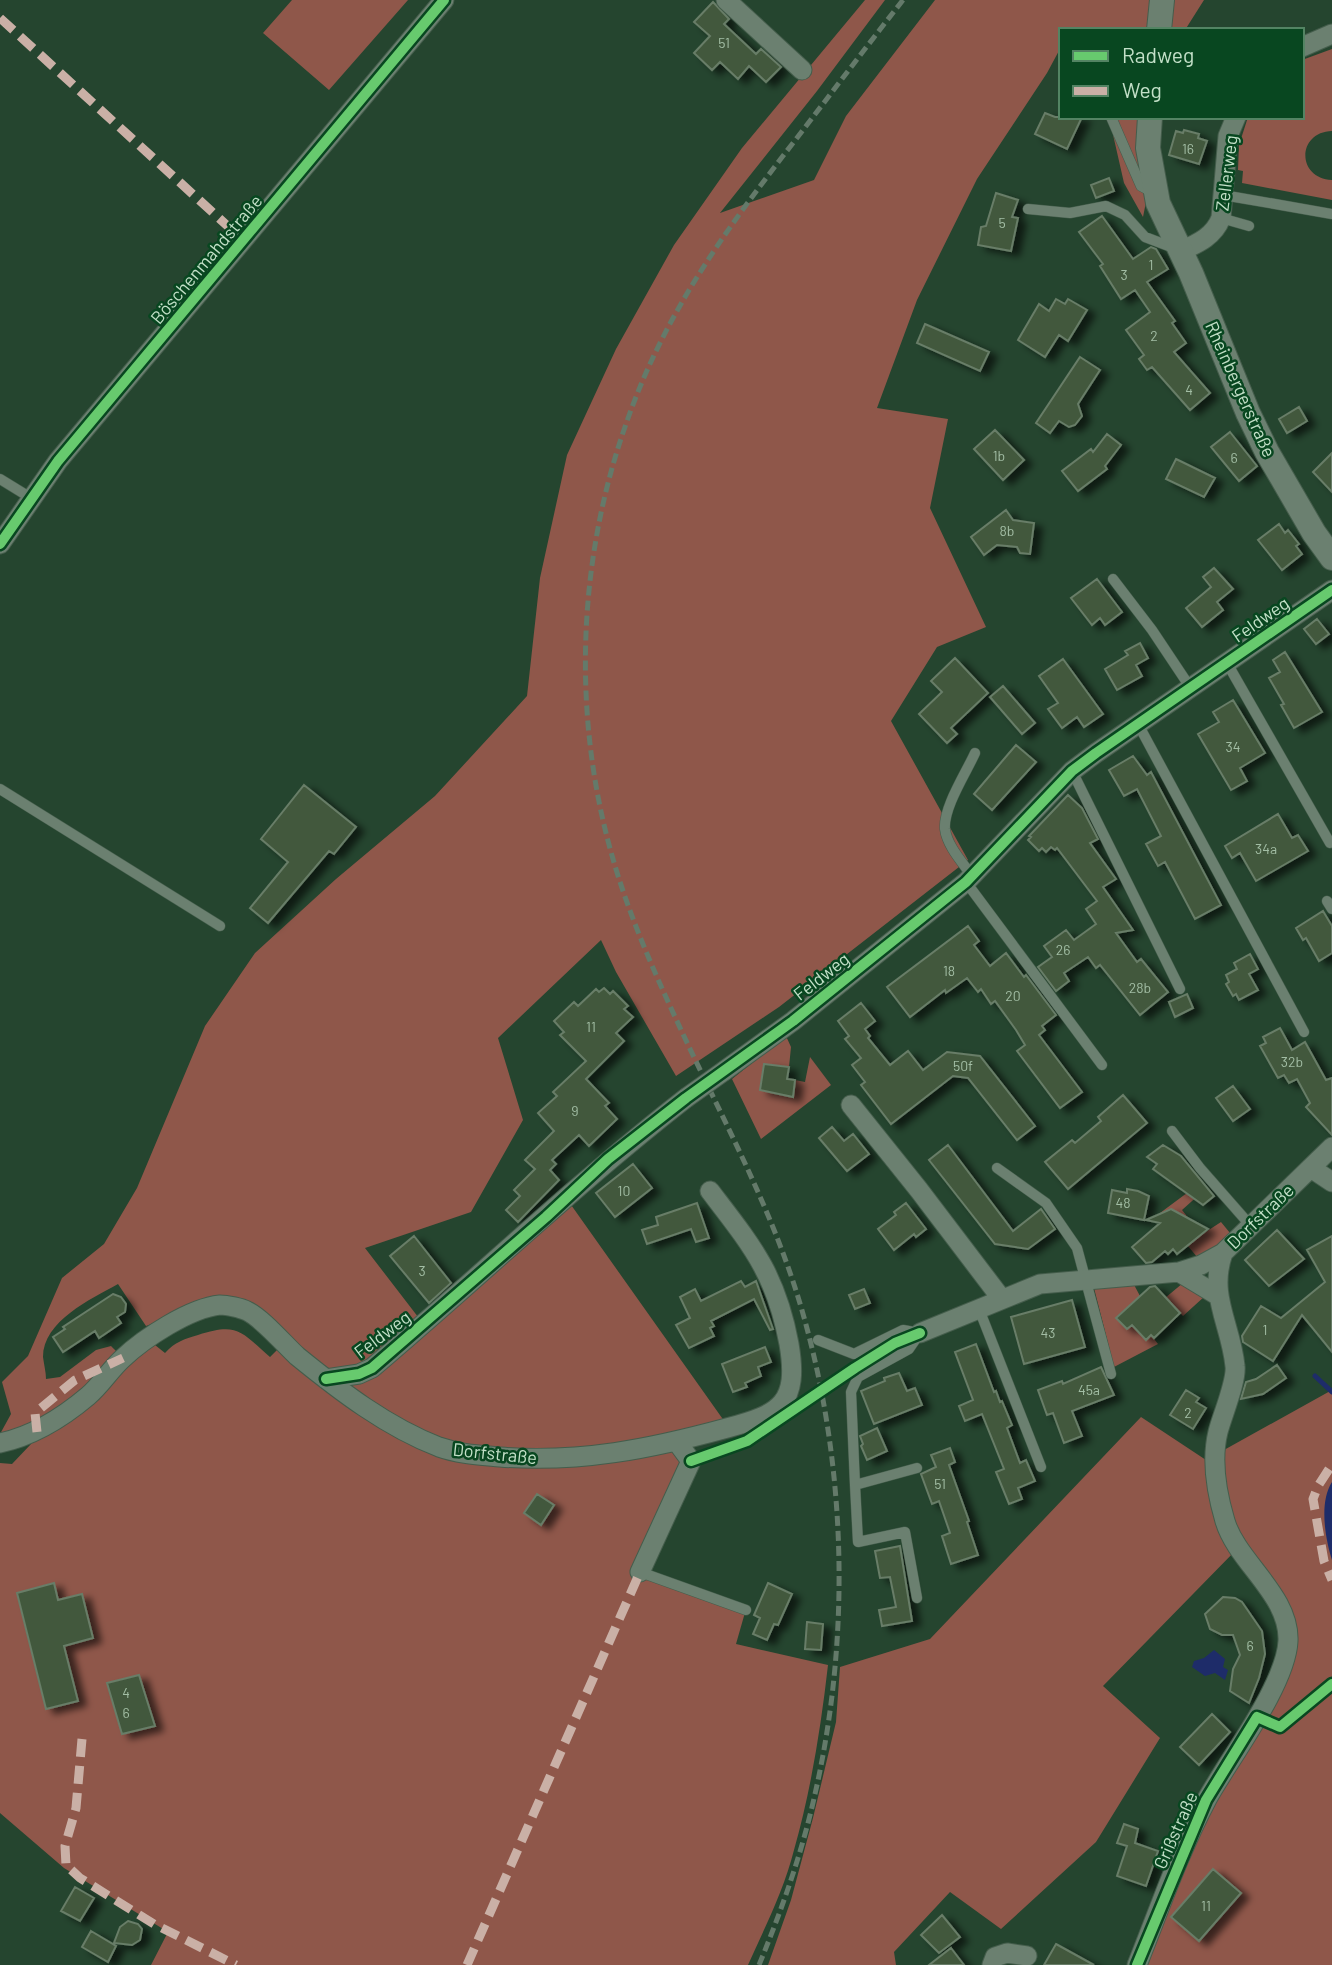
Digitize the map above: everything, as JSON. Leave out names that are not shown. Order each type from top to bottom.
[{"type":"street","name":"Böschenmahdstraße","points":[[0,544],[58,461],[444,0]]},
{"type":"street","points":[[726,0],[802,70]]},
{"type":"street","points":[[1159,28],[1163,0]]},
{"type":"street","points":[[1304,46],[1332,34]]},
{"type":"street","name":"Rheinbergerstraße","points":[[1150,119],[1148,148],[1156,194],[1248,413],[1267,452],[1314,533],[1332,558]]},
{"type":"street","name":"Zellerweg","points":[[1181,251],[1213,233],[1221,218],[1228,136],[1235,119]]},
{"type":"street","name":"Feldweg","points":[[326,1379],[359,1374],[372,1368],[516,1244],[608,1160],[686,1098],[793,1021],[969,879],[1072,771],[1332,590]]},
{"type":"street","points":[[851,1105],[1001,1298]]},
{"type":"street","name":"Dorfstraße","points":[[920,1333],[1040,1284],[1179,1272],[1200,1265],[1223,1253],[1332,1147]]},
{"type":"street","points":[[1311,1168],[1332,1182]]},
{"type":"street","name":"Dorfstraße","points":[[5,1442],[37,1432],[89,1395],[122,1358],[141,1344],[191,1313],[222,1305],[248,1311],[326,1379],[361,1404],[424,1440],[464,1454],[514,1458],[579,1458],[636,1451],[748,1423],[780,1407],[790,1393],[791,1356],[782,1309],[774,1285],[753,1247],[710,1191]]},
{"type":"street","name":"Grißstraße","points":[[1137,1965],[1206,1800],[1257,1717],[1281,1670],[1288,1642],[1287,1625],[1276,1599],[1251,1566],[1226,1524],[1216,1478],[1217,1436],[1236,1369],[1227,1323],[1217,1295],[1217,1277],[1223,1253]]},
{"type":"street","points":[[1179,1272],[1217,1295]]},
{"type":"street","name":"Feldweg","points":[[359,1374],[361,1404]]},
{"type":"street","points":[[640,1572],[691,1461],[677,1442]]},
{"type":"street","points":[[992,1965],[995,1957],[1007,1953],[1027,1956]]},
{"type":"lane","points":[[1112,119],[1141,186],[1156,194]]},
{"type":"lane","points":[[1223,195],[1332,214]]},
{"type":"lane","points":[[1028,209],[1070,213],[1106,206],[1125,215],[1145,237],[1181,251]]},
{"type":"lane","points":[[1221,218],[1249,226]]},
{"type":"lane","points":[[0,479],[31,498]]},
{"type":"lane","points":[[1113,579],[1152,630],[1190,687]]},
{"type":"lane","points":[[1227,663],[1330,843]]},
{"type":"lane","points":[[1138,724],[1304,1031]]},
{"type":"lane","points":[[975,753],[947,813],[945,830],[951,845],[969,879],[1102,1065]]},
{"type":"lane","points":[[1072,771],[1180,989]]},
{"type":"lane","points":[[0,789],[220,926]]},
{"type":"lane","points":[[1172,1131],[1250,1225]]},
{"type":"lane","points":[[997,1168],[1046,1203],[1077,1248],[1111,1374]]},
{"type":"lane","points":[[979,1309],[1041,1467]]},
{"type":"lane","points":[[818,1340],[854,1354],[903,1330],[920,1333],[909,1349],[858,1377],[850,1392],[858,1542],[905,1532],[917,1598]]},
{"type":"lane","points":[[855,1485],[917,1468]]},
{"type":"lane","points":[[640,1572],[746,1610]]},
{"type":"shaded area","points":[[292,0],[408,0],[329,90],[263,33]]},
{"type":"shaded area","points":[[865,0],[885,0],[720,213],[814,180],[846,116],[935,0],[1204,0],[1186,28],[1059,28],[1059,51],[977,179],[917,300],[877,408],[948,419],[930,508],[986,627],[937,647],[891,721],[968,860],[779,1007],[676,1076],[616,972],[601,940],[498,1038],[523,1120],[471,1212],[365,1248],[425,1326],[569,1202],[727,1425],[679,1440],[689,1461],[642,1571],[746,1609],[736,1644],[828,1665],[819,1735],[790,1865],[748,1965],[151,1965],[168,1932],[64,1868],[0,1813],[0,1463],[12,1464],[31,1444],[0,1434],[11,1414],[2,1382],[28,1356],[62,1278],[104,1244],[137,1188],[205,1026],[255,953],[336,879],[435,796],[527,696],[540,578],[567,455],[616,349],[674,245],[742,148]],"holes":[[[118,1284],[146,1326],[190,1311],[249,1309],[279,1348],[270,1357],[245,1336],[222,1329],[184,1340],[165,1353],[155,1345],[123,1358],[111,1346],[96,1350],[60,1377],[46,1379],[43,1357],[45,1344],[51,1333],[70,1313]]]},
{"type":"shaded area","points":[[1332,49],[1332,131],[1320,133],[1312,139],[1305,155],[1312,172],[1332,180],[1332,200],[1242,183],[1243,171],[1238,170],[1239,145],[1247,119],[1304,119],[1304,59]]},
{"type":"shaded area","points":[[1109,119],[1160,119],[1160,132],[1143,217],[1124,183]]},
{"type":"shaded area","points":[[786,1036],[791,1047],[789,1067],[764,1064],[761,1090],[793,1097],[795,1080],[805,1082],[810,1057],[831,1085],[761,1139],[732,1079]]},
{"type":"shaded area","points":[[1195,1187],[1201,1193],[1182,1210],[1198,1237],[1221,1222],[1230,1233],[1210,1253],[1198,1258],[1160,1213]]},
{"type":"shaded area","points":[[1132,1281],[1140,1296],[1117,1318],[1127,1329],[1132,1325],[1146,1340],[1151,1335],[1158,1344],[1114,1367],[1094,1288]]},
{"type":"shaded area","points":[[1183,1283],[1205,1296],[1183,1316],[1165,1298]]},
{"type":"shaded area","points":[[1332,1390],[1332,1965],[1138,1965],[1174,1876],[1257,1719],[1286,1623],[1238,1548],[1103,1686],[1160,1738],[1096,1842],[1001,1929],[950,1892],[894,1952],[896,1965],[768,1965],[791,1900],[813,1818],[836,1722],[840,1667],[930,1639],[1141,1417],[1206,1460]]},
{"type":"water","points":[[1332,1482],[1332,1560],[1325,1531],[1324,1510]]},
{"type":"water","points":[[1214,1650],[1225,1659],[1223,1667],[1228,1670],[1225,1680],[1215,1673],[1205,1676],[1192,1667],[1194,1661],[1204,1658]]},
{"type":"building","points":[[713,2],[729,19],[724,24],[756,54],[761,49],[781,67],[766,82],[749,66],[738,79],[720,62],[712,70],[694,53],[710,36],[694,22]]},
{"type":"building","points":[[1045,113],[1059,119],[1081,119],[1067,149],[1035,134]]},
{"type":"building","points":[[1184,130],[1199,134],[1198,138],[1207,141],[1199,164],[1169,155],[1176,131],[1183,133]]},
{"type":"building","points":[[1109,178],[1114,191],[1096,198],[1091,185]]},
{"type":"building","points":[[996,193],[1018,200],[1012,217],[1018,218],[1011,251],[978,245],[981,227],[986,226]]},
{"type":"building","points":[[1102,216],[1133,259],[1151,247],[1156,249],[1168,269],[1147,282],[1175,321],[1172,323],[1186,343],[1174,352],[1210,393],[1190,410],[1152,367],[1147,370],[1139,359],[1144,355],[1126,330],[1150,312],[1135,290],[1121,299],[1100,266],[1103,264],[1079,232]]},
{"type":"building","points":[[1056,299],[1065,304],[1068,299],[1087,310],[1068,341],[1059,335],[1045,357],[1018,340],[1039,304],[1049,311]]},
{"type":"building","points":[[925,324],[989,352],[980,371],[917,343]]},
{"type":"building","points":[[1080,357],[1100,370],[1078,404],[1082,416],[1075,425],[1069,427],[1059,421],[1050,433],[1036,423]]},
{"type":"building","points":[[1299,407],[1307,421],[1287,433],[1279,419]]},
{"type":"building","points":[[995,430],[1024,460],[1003,480],[974,449]]},
{"type":"building","points":[[1230,432],[1257,466],[1239,481],[1211,447]]},
{"type":"building","points":[[1107,434],[1121,445],[1105,466],[1107,469],[1078,491],[1062,471],[1091,449],[1093,452]]},
{"type":"building","points":[[1332,453],[1332,492],[1313,472]]},
{"type":"building","points":[[1176,459],[1215,478],[1204,497],[1166,479]]},
{"type":"building","points":[[1006,510],[1013,520],[1034,523],[1030,554],[1020,553],[1017,547],[997,545],[984,555],[971,537]]},
{"type":"building","points":[[1279,524],[1285,533],[1288,530],[1299,544],[1296,546],[1302,554],[1282,570],[1258,540]]},
{"type":"building","points":[[1214,568],[1233,589],[1217,602],[1223,610],[1202,627],[1186,608],[1211,587],[1203,577]]},
{"type":"building","points":[[1097,579],[1122,612],[1105,625],[1100,618],[1092,625],[1071,598]]},
{"type":"building","points":[[1317,619],[1329,634],[1316,644],[1304,629]]},
{"type":"building","points":[[1140,643],[1148,658],[1136,665],[1142,676],[1117,690],[1105,669],[1128,655],[1125,651]]},
{"type":"building","points":[[1285,652],[1322,712],[1294,728],[1269,678],[1280,672],[1273,660]]},
{"type":"building","points":[[955,658],[988,693],[951,728],[957,734],[947,743],[919,714],[942,692],[931,681]]},
{"type":"building","points":[[1063,659],[1103,714],[1084,727],[1077,717],[1062,728],[1048,709],[1058,703],[1039,676]]},
{"type":"building","points":[[1003,686],[1035,723],[1022,734],[990,697]]},
{"type":"building","points":[[1233,700],[1265,753],[1240,768],[1247,781],[1231,790],[1198,734],[1219,722],[1213,712]]},
{"type":"building","points":[[1016,745],[1036,762],[992,810],[974,794]]},
{"type":"building","points":[[1133,756],[1147,775],[1151,772],[1221,905],[1195,919],[1165,862],[1158,866],[1146,844],[1161,836],[1137,789],[1124,796],[1109,770]]},
{"type":"building","points":[[304,785],[356,827],[334,854],[329,851],[268,923],[250,908],[288,862],[261,839]]},
{"type":"building","points":[[1068,795],[1082,808],[1098,839],[1090,843],[1116,879],[1103,887],[1133,930],[1116,933],[1137,962],[1141,959],[1168,992],[1140,1015],[1100,965],[1096,968],[1088,957],[1064,973],[1069,981],[1056,991],[1038,967],[1052,957],[1044,946],[1066,930],[1074,940],[1096,924],[1086,909],[1097,901],[1057,848],[1055,850],[1051,847],[1046,852],[1042,848],[1039,851],[1028,840]]},
{"type":"building","points":[[1278,814],[1292,838],[1298,835],[1308,851],[1256,881],[1240,853],[1232,858],[1225,846]]},
{"type":"building","points":[[1323,911],[1332,926],[1332,953],[1319,961],[1306,938],[1303,940],[1296,928]]},
{"type":"building","points":[[968,926],[979,941],[974,945],[990,966],[1006,953],[1056,1015],[1042,1026],[1045,1030],[1039,1035],[1082,1092],[1060,1108],[1017,1051],[1025,1045],[1016,1030],[995,1001],[991,1004],[981,989],[978,992],[967,978],[946,993],[945,990],[910,1017],[887,987]]},
{"type":"building","points":[[1250,954],[1258,969],[1249,974],[1258,990],[1239,1000],[1236,994],[1233,996],[1226,984],[1229,982],[1226,975],[1237,969],[1234,963]]},
{"type":"building","points":[[604,988],[610,994],[613,991],[628,1006],[624,1009],[633,1017],[616,1033],[624,1041],[586,1079],[609,1103],[605,1106],[617,1119],[589,1146],[579,1135],[552,1160],[556,1164],[550,1170],[559,1180],[518,1222],[506,1210],[520,1196],[514,1190],[535,1169],[525,1160],[554,1131],[538,1113],[557,1096],[553,1092],[586,1061],[560,1035],[564,1032],[554,1021],[574,1002],[578,1006],[596,989],[599,992]]},
{"type":"building","points":[[1187,994],[1193,1008],[1175,1017],[1169,1002]]},
{"type":"building","points":[[861,1003],[875,1021],[865,1029],[870,1036],[868,1038],[890,1065],[908,1051],[923,1070],[947,1052],[980,1056],[1035,1126],[1017,1140],[968,1078],[953,1076],[891,1124],[861,1085],[865,1082],[852,1065],[861,1058],[845,1039],[849,1036],[838,1021]]},
{"type":"building","points":[[1280,1028],[1292,1050],[1305,1042],[1326,1080],[1332,1078],[1332,1135],[1306,1107],[1310,1103],[1297,1079],[1289,1083],[1284,1075],[1278,1078],[1260,1046],[1266,1043],[1263,1037]]},
{"type":"building","points":[[764,1064],[789,1067],[787,1079],[795,1080],[793,1097],[760,1090]]},
{"type":"building","points":[[1233,1086],[1250,1109],[1233,1121],[1216,1098]]},
{"type":"building","points":[[1123,1095],[1147,1123],[1068,1189],[1045,1162],[1072,1140],[1075,1143],[1101,1121],[1098,1117]]},
{"type":"building","points":[[832,1127],[844,1141],[853,1134],[869,1154],[847,1171],[819,1138]]},
{"type":"building","points":[[948,1145],[1013,1231],[1041,1209],[1055,1229],[1028,1249],[995,1244],[929,1160]]},
{"type":"building","points":[[1163,1145],[1181,1156],[1214,1196],[1203,1205],[1153,1169],[1157,1164],[1147,1157]]},
{"type":"building","points":[[633,1164],[652,1188],[615,1217],[596,1193]]},
{"type":"building","points":[[1127,1189],[1149,1196],[1144,1220],[1108,1213],[1112,1190],[1127,1193]]},
{"type":"building","points":[[697,1203],[709,1238],[696,1242],[691,1229],[647,1244],[642,1230],[658,1225],[656,1217]]},
{"type":"building","points":[[906,1203],[926,1229],[916,1237],[914,1234],[894,1250],[878,1229]]},
{"type":"building","points":[[1171,1209],[1208,1229],[1177,1254],[1173,1249],[1168,1254],[1165,1251],[1152,1262],[1146,1263],[1132,1247],[1160,1223],[1146,1220]]},
{"type":"building","points":[[1277,1230],[1304,1259],[1269,1286],[1245,1260]]},
{"type":"building","points":[[414,1236],[451,1283],[429,1303],[390,1256]]},
{"type":"building","points":[[1332,1236],[1332,1352],[1302,1315],[1273,1361],[1243,1342],[1242,1336],[1261,1306],[1281,1318],[1325,1282],[1307,1250]]},
{"type":"building","points":[[741,1281],[745,1287],[756,1281],[773,1329],[770,1330],[754,1299],[711,1321],[714,1326],[710,1328],[714,1336],[689,1348],[676,1325],[690,1318],[680,1297],[695,1289],[701,1301]]},
{"type":"building","points":[[1155,1286],[1180,1313],[1154,1338],[1151,1335],[1146,1340],[1132,1325],[1127,1329],[1116,1318],[1150,1287]]},
{"type":"building","points":[[864,1289],[870,1303],[855,1309],[849,1295]]},
{"type":"building","points":[[113,1294],[121,1297],[126,1304],[125,1312],[117,1317],[121,1323],[99,1338],[95,1331],[63,1352],[53,1337],[65,1329],[63,1327]]},
{"type":"building","points":[[1072,1300],[1085,1347],[1024,1364],[1011,1317]]},
{"type":"building","points":[[976,1344],[994,1392],[996,1391],[1000,1402],[1002,1401],[1012,1425],[1007,1428],[1020,1463],[1026,1460],[1035,1481],[1018,1488],[1022,1499],[1009,1504],[996,1472],[1004,1469],[982,1414],[965,1421],[959,1406],[973,1400],[955,1352]]},
{"type":"building","points":[[765,1347],[771,1362],[758,1367],[761,1376],[745,1383],[747,1387],[733,1392],[722,1364]]},
{"type":"building","points":[[1277,1365],[1286,1378],[1263,1394],[1241,1399],[1246,1382],[1256,1379]]},
{"type":"building","points":[[1101,1367],[1114,1395],[1072,1411],[1082,1436],[1064,1443],[1053,1413],[1047,1415],[1038,1390],[1062,1381],[1063,1384]]},
{"type":"building","points":[[899,1373],[907,1391],[915,1388],[922,1405],[874,1424],[861,1391]]},
{"type":"building","points":[[1186,1390],[1199,1398],[1196,1402],[1206,1408],[1193,1429],[1170,1415]]},
{"type":"building","points":[[877,1428],[887,1451],[867,1460],[860,1436]]},
{"type":"building","points":[[950,1448],[955,1462],[949,1465],[978,1555],[951,1564],[942,1536],[950,1533],[939,1501],[932,1504],[921,1474],[936,1467],[931,1455]]},
{"type":"building","points":[[537,1494],[554,1505],[541,1525],[524,1513]]},
{"type":"building","points":[[900,1546],[912,1621],[882,1626],[879,1610],[896,1607],[890,1577],[880,1578],[875,1551]]},
{"type":"building","points":[[54,1583],[58,1600],[82,1594],[93,1638],[64,1646],[78,1701],[46,1709],[17,1593]]},
{"type":"building","points":[[768,1583],[792,1594],[778,1625],[774,1624],[767,1640],[753,1634],[760,1618],[754,1615]]},
{"type":"building","points":[[1223,1597],[1242,1602],[1262,1631],[1265,1654],[1249,1703],[1230,1691],[1233,1669],[1240,1655],[1233,1635],[1222,1635],[1210,1629],[1205,1614]]},
{"type":"building","points":[[807,1622],[823,1624],[821,1650],[805,1649]]},
{"type":"building","points":[[139,1675],[155,1726],[122,1734],[107,1683]]},
{"type":"building","points":[[1212,1714],[1230,1732],[1199,1765],[1180,1747]]},
{"type":"building","points":[[1124,1824],[1138,1829],[1135,1843],[1158,1851],[1146,1886],[1117,1876],[1127,1846],[1117,1843]]},
{"type":"building","points":[[1213,1869],[1241,1893],[1199,1941],[1171,1917]]},
{"type":"building","points":[[75,1887],[94,1898],[80,1921],[61,1911]]},
{"type":"building","points":[[942,1915],[960,1937],[939,1953],[921,1935]]},
{"type":"building","points":[[128,1921],[138,1924],[142,1929],[140,1940],[132,1945],[114,1943],[120,1927]]},
{"type":"building","points":[[91,1931],[116,1946],[108,1962],[82,1947]]},
{"type":"building","points":[[1056,1944],[1094,1965],[1044,1965]]},
{"type":"building","points":[[951,1948],[964,1965],[929,1965]]},
{"type":"waterway","points":[[1315,1376],[1332,1392]]},
{"type":"railway","points":[[759,1965],[804,1838],[826,1736],[834,1677],[839,1557],[829,1438],[805,1321],[779,1243],[747,1167],[658,978],[617,874],[598,799],[590,745],[586,636],[590,582],[610,476],[626,424],[658,347],[698,276],[743,209],[903,0]]},
{"type":"marked path","points":[[0,18],[244,241]]},
{"type":"marked path","points":[[37,1432],[35,1413],[75,1380],[123,1358]]},
{"type":"marked path","points":[[1329,1469],[1313,1499],[1324,1561],[1332,1580]]},
{"type":"marked path","points":[[467,1965],[640,1572]]},
{"type":"marked path","points":[[82,1739],[76,1808],[65,1846],[66,1865],[80,1878],[154,1924],[236,1965]]},
{"type":"cycle path","points":[[0,544],[58,461],[444,0]]},
{"type":"cycle path","points":[[326,1379],[359,1374],[372,1368],[546,1217],[608,1159],[686,1098],[793,1021],[966,882],[1072,771],[1332,590]]},
{"type":"cycle path","points":[[691,1461],[747,1441],[895,1343],[920,1333]]},
{"type":"cycle path","points":[[1137,1965],[1206,1800],[1257,1717],[1280,1727],[1332,1684]]}]
